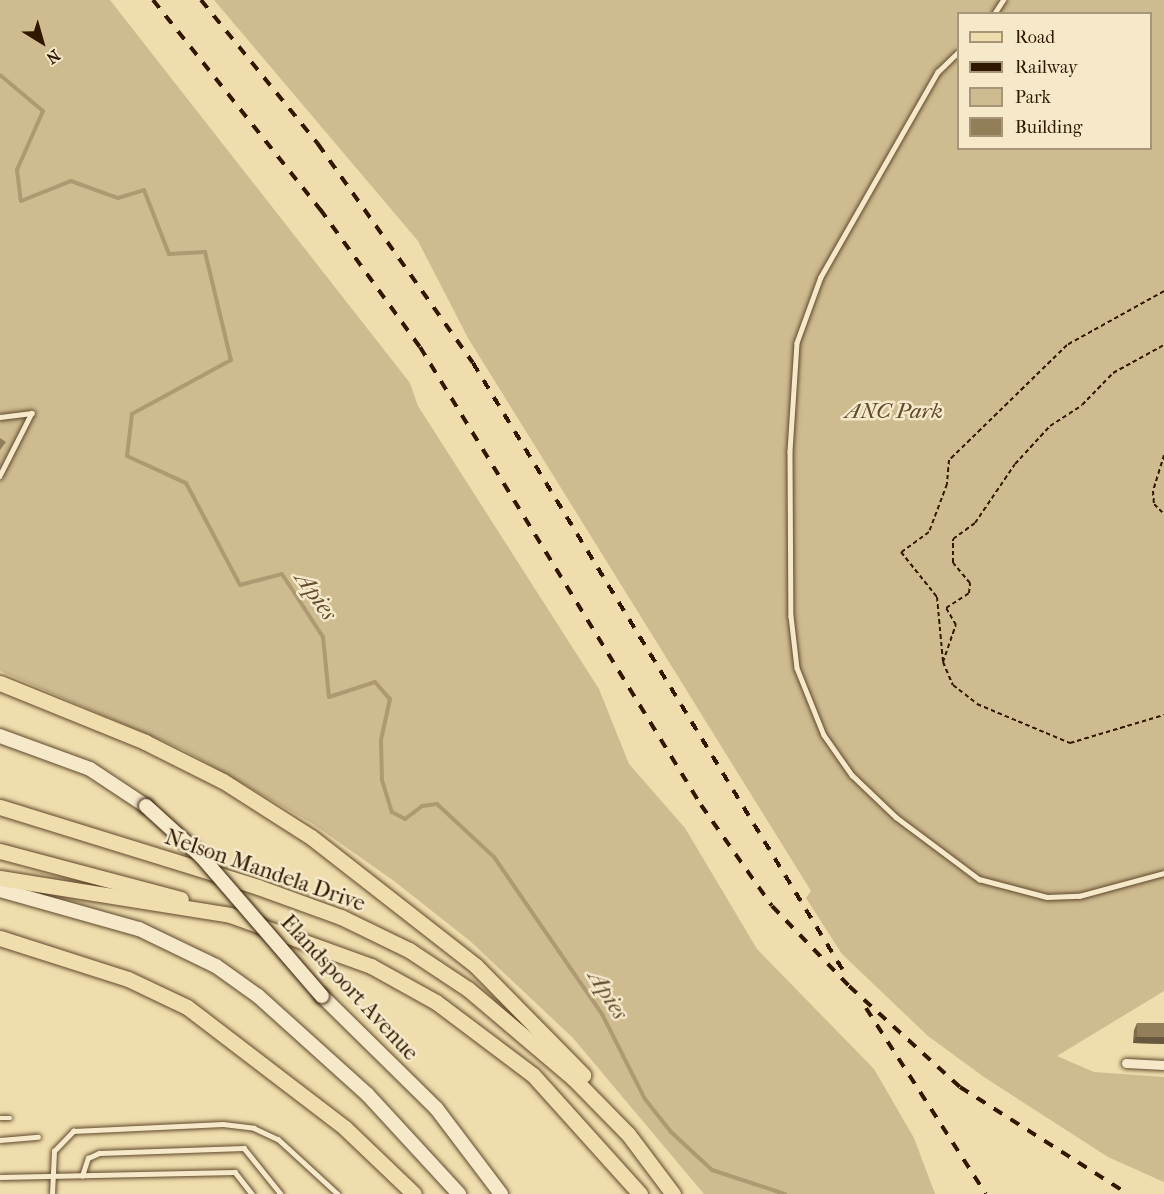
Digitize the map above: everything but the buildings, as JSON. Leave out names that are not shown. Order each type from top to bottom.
[{"type":"main road","points":[[0,683],[145,742],[223,781],[311,837],[476,966],[585,1077],[628,1134]]},
{"type":"main road","name":"Elandspoort Avenue","points":[[0,736],[90,769],[146,806],[201,856],[322,996],[450,1124],[501,1194]]},
{"type":"main road","name":"Nelson Mandela Drive","points":[[0,807],[268,891],[341,917],[409,951],[531,1040],[628,1134],[674,1194]]},
{"type":"main road","points":[[0,851],[230,915],[371,966],[436,1002],[533,1075],[640,1194]]},
{"type":"main road","points":[[0,878],[230,915]]},
{"type":"main road","points":[[0,890],[139,929],[216,966],[258,996],[367,1094],[459,1194]]},
{"type":"main road","points":[[0,938],[128,979],[187,1007],[336,1120],[414,1194]]},
{"type":"street","points":[[1126,1063],[1164,1065]]},
{"type":"lane","points":[[957,54],[938,72],[821,277],[797,343],[790,441],[791,616],[797,668],[824,735],[852,775],[896,817],[979,879],[1047,897],[1079,896],[1164,873]]},
{"type":"lane","points":[[0,417],[32,413],[0,476]]},
{"type":"lane","points":[[0,1118],[10,1118]]},
{"type":"lane","points":[[52,1194],[51,1177],[56,1146],[77,1130],[230,1124],[278,1139],[338,1194]]},
{"type":"lane","points":[[0,1140],[38,1137]]},
{"type":"lane","points":[[82,1176],[88,1158],[99,1153],[244,1148],[281,1194]]},
{"type":"lane","points":[[0,1177],[235,1172],[252,1194]]},
{"type":"path","points":[[1164,291],[1067,345],[949,460],[947,484],[929,532],[901,552],[937,597],[944,662],[953,685],[978,704],[1070,743],[1164,715]]},
{"type":"path","points":[[944,662],[956,625],[946,608],[969,593],[970,583],[953,563],[953,539],[975,524],[1015,464],[1050,426],[1082,405],[1113,373],[1164,345]]},
{"type":"path","points":[[1164,455],[1153,491],[1154,504],[1164,514]]},
{"type":"green space","points":[[0,0],[110,0],[410,383],[418,406],[599,689],[629,764],[685,828],[757,949],[874,1069],[914,1138],[935,1194],[704,1194],[573,1038],[470,941],[394,881],[313,824],[184,750],[0,671]]},
{"type":"green space","name":"ANC Park","points":[[214,0],[1164,0],[1164,991],[1057,1056],[1094,1072],[1164,1077],[1164,1182],[1108,1157],[984,1077],[928,1036],[842,954],[806,898],[811,891],[468,338],[418,241]]},
{"type":"waterway","name":"Apies","points":[[0,75],[43,111],[17,170],[21,201],[71,181],[118,198],[144,190],[169,254],[205,252],[231,360],[132,414],[127,456],[186,483],[240,585],[282,574],[323,637],[329,697],[375,682],[390,699],[381,740],[382,780],[392,812],[405,819],[422,806],[437,804],[494,857],[602,1014],[645,1099],[671,1132],[712,1170],[785,1194]]},
{"type":"railway","points":[[153,0],[320,209],[420,347],[701,805],[772,906],[849,986],[960,1087],[1128,1194]]},
{"type":"railway","points":[[201,0],[318,144],[473,363],[847,977]]},
{"type":"railway","points":[[866,1008],[986,1194]]}]
